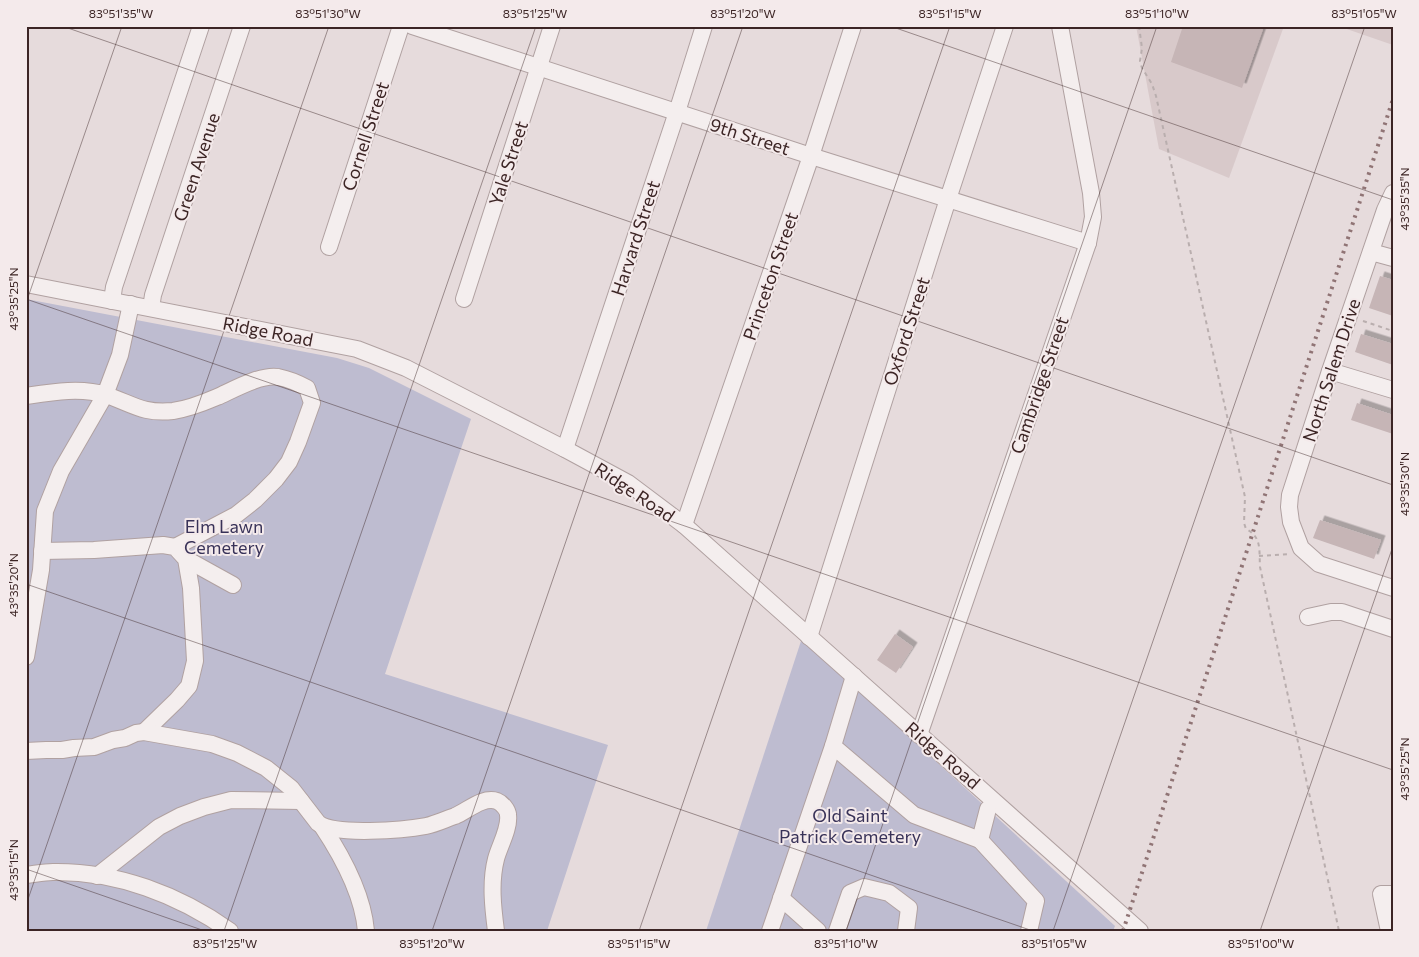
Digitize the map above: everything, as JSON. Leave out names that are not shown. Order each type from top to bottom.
[{"type":"street","points":[[112,301],[114,287],[201,26]]},
{"type":"street","name":"Green Avenue","points":[[151,308],[156,286],[242,26]]},
{"type":"street","name":"Cornell Street","points":[[329,246],[401,26]]},
{"type":"street","name":"9th Street","points":[[412,26],[811,156],[1088,243]]},
{"type":"street","name":"Yale Street","points":[[464,299],[552,26]]},
{"type":"street","name":"Harvard Street","points":[[565,449],[704,26]]},
{"type":"street","name":"Princeton Street","points":[[684,525],[811,156],[853,26]]},
{"type":"street","name":"Oxford Street","points":[[809,636],[1005,26]]},
{"type":"street","name":"Cambridge Street","points":[[919,735],[1088,243],[1094,217],[1060,26]]},
{"type":"street","name":"North Salem Drive","points":[[1296,551],[1289,507],[1290,495],[1384,210],[1393,193]]},
{"type":"street","points":[[1371,252],[1393,258]]},
{"type":"street","name":"Ridge Road","points":[[26,284],[357,349],[406,368],[628,483],[684,525],[1140,931]]},
{"type":"street","points":[[26,657],[29,620],[41,570],[45,511],[61,471],[105,395],[120,355],[131,304]]},
{"type":"street","points":[[1330,371],[1393,390]]},
{"type":"street","points":[[26,396],[51,392],[79,391],[105,395],[143,410],[157,412],[196,405],[242,385],[276,377],[296,382],[307,388],[312,403],[289,462],[276,479],[255,500],[236,515],[180,553]]},
{"type":"street","points":[[42,551],[163,546],[180,553],[233,585]]},
{"type":"street","points":[[1296,551],[1319,564],[1393,588]]},
{"type":"street","points":[[144,732],[189,686],[195,661],[191,588],[180,553]]},
{"type":"street","points":[[1308,617],[1331,612],[1342,612],[1393,629]]},
{"type":"street","points":[[770,931],[833,746],[854,676]]},
{"type":"street","points":[[26,751],[94,747],[144,732],[212,744],[237,753],[266,768],[291,788],[322,826],[333,843],[347,868],[358,898],[366,931]]},
{"type":"street","points":[[833,746],[914,815],[980,840],[1036,901],[1029,931]]},
{"type":"street","points":[[97,876],[159,827],[180,816],[204,807],[231,800],[301,801]]},
{"type":"street","points":[[322,826],[342,830],[372,831],[426,826],[457,815],[479,803],[491,800],[497,801],[505,807],[508,814],[507,824],[496,861],[493,888],[496,931]]},
{"type":"street","points":[[980,840],[988,809]]},
{"type":"street","points":[[26,875],[67,872],[113,878],[141,885],[176,899],[230,931]]},
{"type":"street","points":[[837,931],[850,893],[864,887],[889,894],[910,908],[906,931]]},
{"type":"street","points":[[1389,931],[1381,894],[1393,894]]},
{"type":"street","points":[[781,898],[818,931]]},
{"type":"path","points":[[1139,26],[1142,48],[1140,61],[1156,96],[1245,497],[1244,523],[1246,529],[1253,532],[1258,538],[1260,567],[1339,931]]},
{"type":"path","points":[[1363,321],[1393,331]]},
{"type":"path","points":[[1259,556],[1296,551]]},
{"type":"shaded area","points":[[1136,26],[1284,26],[1229,178],[1159,149]]},
{"type":"shaded area","points":[[1338,26],[1393,26],[1393,45]]},
{"type":"green space","name":"Elm Lawn Cemetery","points":[[26,299],[337,358],[369,368],[471,419],[385,674],[608,745],[547,931],[26,931]]},
{"type":"green space","name":"Old Saint Patrick Cemetery","points":[[802,638],[1115,926],[1113,931],[706,931]]},
{"type":"building","points":[[1183,26],[1264,26],[1242,88],[1171,62]]},
{"type":"building","points":[[1380,276],[1393,280],[1393,316],[1369,308]]},
{"type":"building","points":[[1361,334],[1393,344],[1393,365],[1355,352]]},
{"type":"building","points":[[1357,403],[1393,415],[1393,434],[1351,420]]},
{"type":"building","points":[[1320,520],[1381,540],[1374,559],[1313,538]]},
{"type":"building","points":[[895,634],[913,647],[896,673],[877,660]]},
{"type":"railway","points":[[1123,931],[1393,99]]}]
